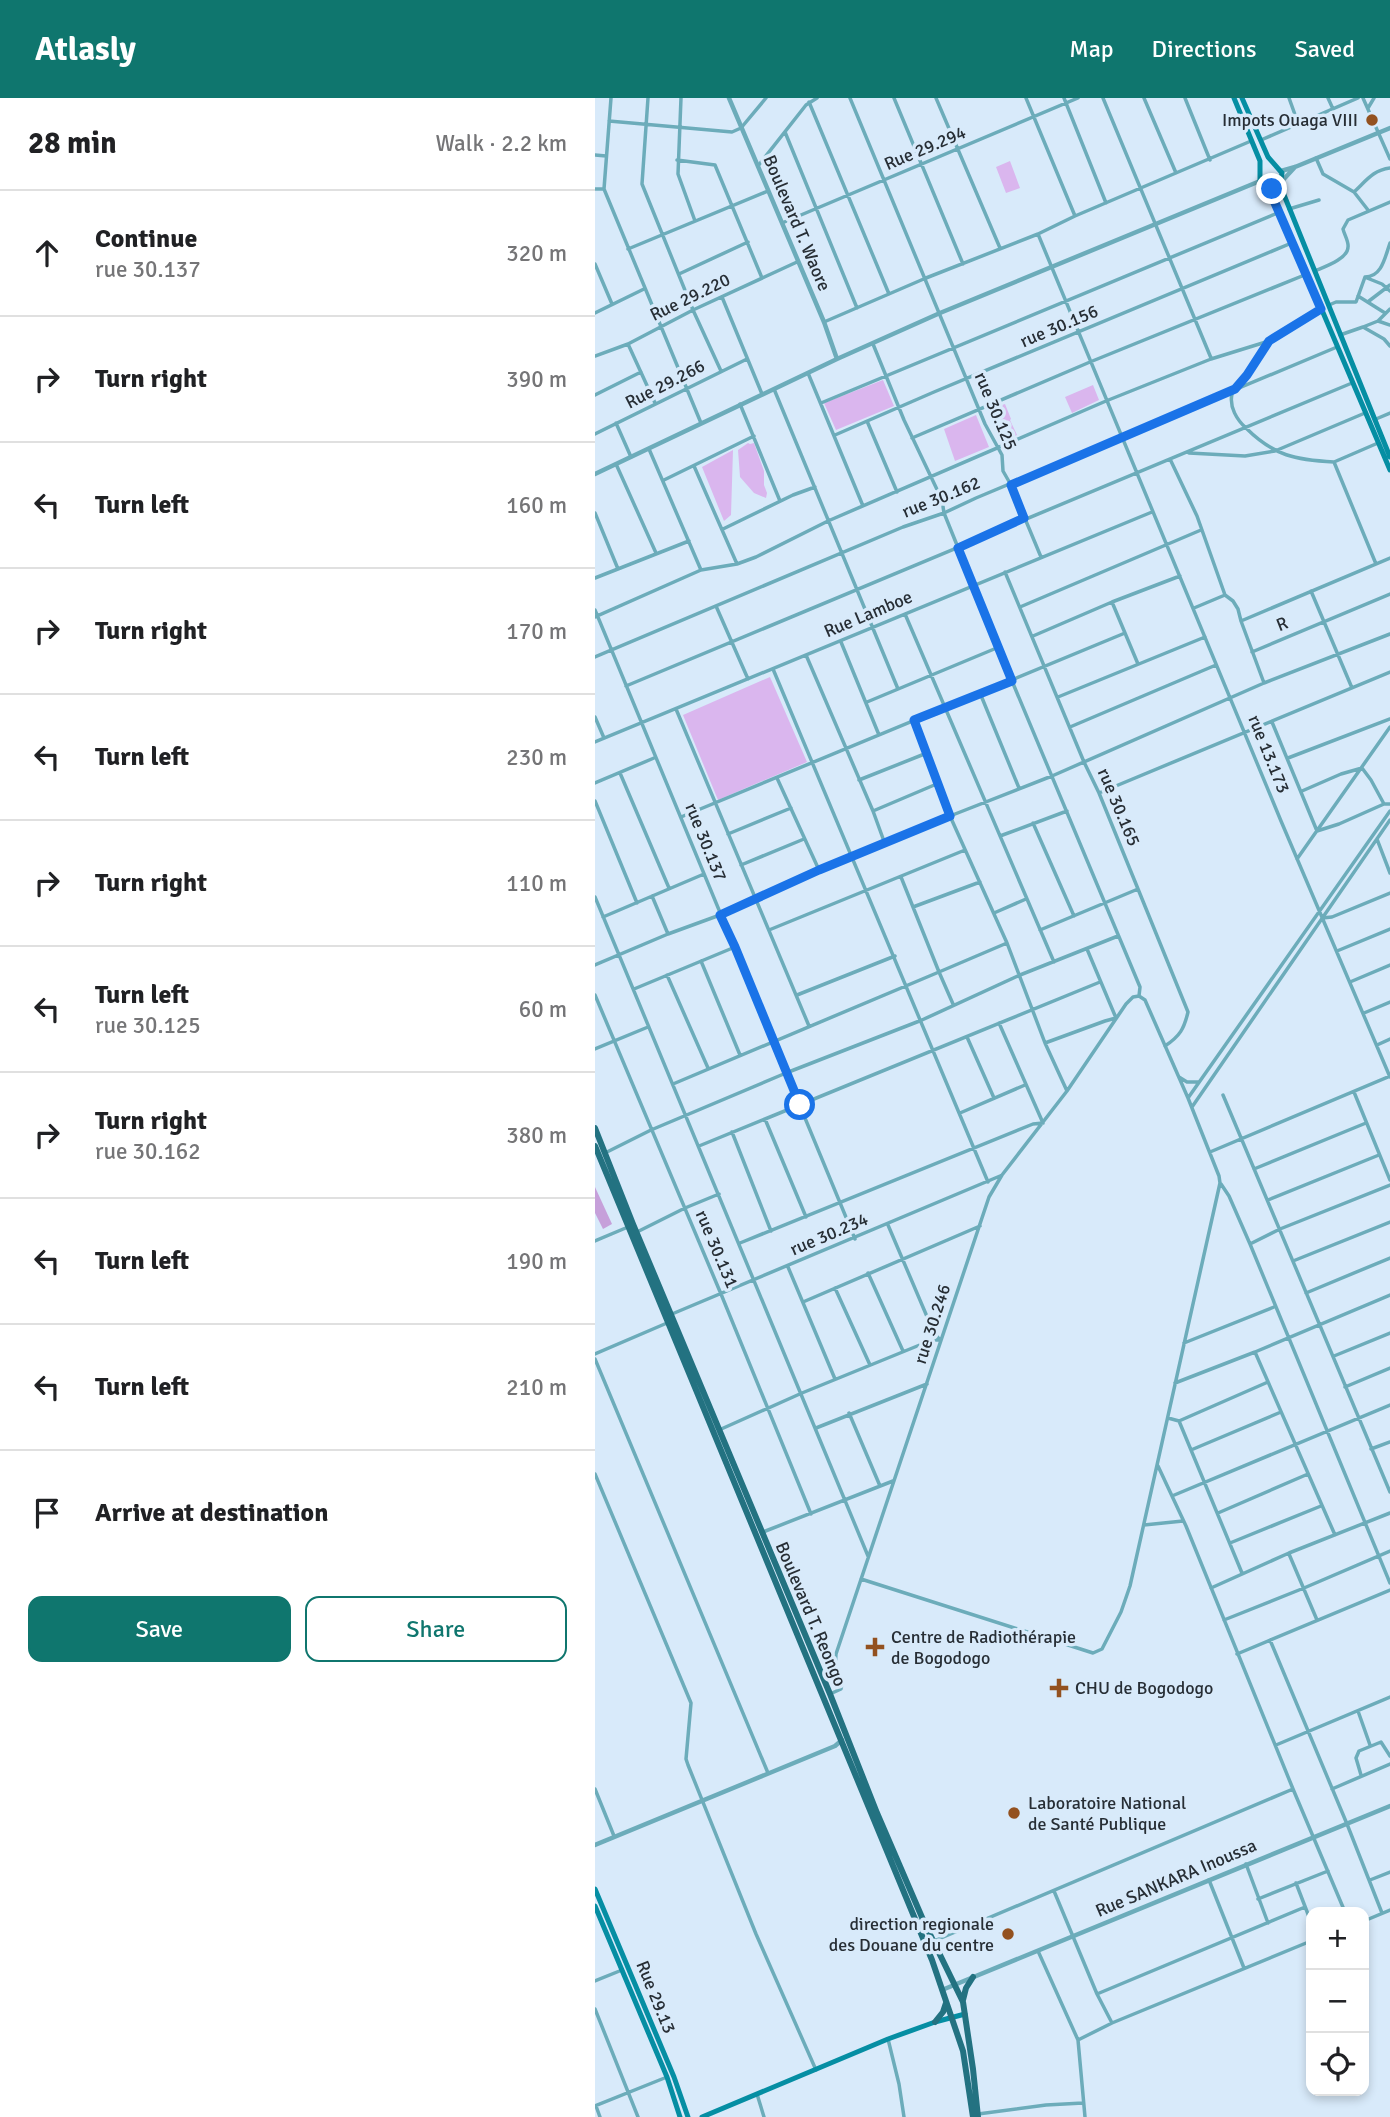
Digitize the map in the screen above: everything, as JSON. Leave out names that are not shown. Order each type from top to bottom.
[{"type":"main road","points":[[1234,98],[1260,161],[1260,181],[1269,189],[1276,188],[1282,182]]},
{"type":"main road","points":[[1242,98],[1274,166],[1281,170],[1289,209],[1390,457]]},
{"type":"main road","points":[[1262,171],[1274,166]]},
{"type":"main road","points":[[1269,189],[1390,470]]},
{"type":"main road","name":"Boulevard T. Reongo","points":[[595,1128],[839,1744],[932,1960],[966,2062],[976,2116]]},
{"type":"main road","name":"Boulevard T. Reongo","points":[[595,1146],[670,1319]]},
{"type":"main road","name":"Boulevard T. Reongo","points":[[716,1431],[830,1694],[882,1825],[963,2002],[976,2116]]},
{"type":"main road","name":"Rue 29.13","points":[[595,1889],[674,2077],[688,2117]]},
{"type":"main road","points":[[595,1906],[667,2077],[680,2117]]},
{"type":"main road","points":[[963,2002],[966,1988],[973,1977]]},
{"type":"main road","points":[[935,2022],[947,2001]]},
{"type":"main road","points":[[702,2117],[888,2039],[965,2014]]},
{"type":"street","points":[[611,98],[604,189],[701,423]]},
{"type":"street","points":[[648,98],[642,184],[721,371]]},
{"type":"street","points":[[681,98],[677,160],[679,181],[695,221]]},
{"type":"street","name":"Boulevard T. Waore","points":[[729,98],[824,322],[837,359]]},
{"type":"street","points":[[609,121],[732,132],[741,128],[766,98]]},
{"type":"street","points":[[758,166],[809,102],[817,98]]},
{"type":"street","name":"rue 30.125","points":[[850,98],[987,429],[1002,455],[1003,471],[1041,557]]},
{"type":"street","points":[[894,98],[963,264]]},
{"type":"street","points":[[936,98],[1000,248]]},
{"type":"street","points":[[1026,98],[1075,216]]},
{"type":"street","name":"Rue 29.294","points":[[782,223],[1034,117],[1065,100],[1078,98]]},
{"type":"street","points":[[1103,98],[1211,359]]},
{"type":"street","points":[[1144,98],[1176,174]]},
{"type":"street","points":[[1185,98],[1210,160]]},
{"type":"street","points":[[1289,98],[1298,123]]},
{"type":"street","points":[[1328,98],[1333,109]]},
{"type":"street","points":[[1261,140],[1361,98],[1390,159]]},
{"type":"street","points":[[1368,108],[1374,98]]},
{"type":"street","points":[[1065,100],[1106,203]]},
{"type":"street","points":[[809,102],[890,295]]},
{"type":"street","points":[[1281,170],[1296,167],[1390,128]]},
{"type":"street","points":[[785,132],[857,308]]},
{"type":"street","points":[[824,322],[1038,234],[1251,141]]},
{"type":"street","points":[[595,155],[605,156]]},
{"type":"street","points":[[1316,158],[1323,174],[1354,192],[1368,210]]},
{"type":"street","points":[[677,160],[715,164],[762,278]]},
{"type":"street","points":[[1282,182],[1296,167]]},
{"type":"street","points":[[1354,192],[1367,178],[1382,169],[1390,168]]},
{"type":"street","points":[[595,474],[740,404],[940,313],[1260,181]]},
{"type":"street","points":[[595,189],[604,189]]},
{"type":"street","points":[[628,249],[768,191]]},
{"type":"street","points":[[1289,209],[1319,200]]},
{"type":"street","points":[[1315,271],[1334,263],[1346,252],[1348,245],[1343,233],[1345,223],[1352,217],[1390,202]]},
{"type":"street","points":[[821,403],[1280,212]]},
{"type":"street","name":"rue 13.173","points":[[1038,234],[1390,1077]]},
{"type":"street","points":[[679,274],[748,242]]},
{"type":"street","name":"rue 30.156","points":[[835,435],[1294,242]]},
{"type":"street","points":[[1366,277],[1373,277],[1378,272],[1390,243]]},
{"type":"street","name":"Rue 29.220","points":[[595,355],[628,344],[693,310],[797,262]]},
{"type":"street","points":[[595,264],[612,304]]},
{"type":"street","points":[[912,438],[1307,274]]},
{"type":"street","points":[[1366,277],[1389,288],[1369,302]]},
{"type":"street","points":[[1328,306],[1336,302],[1354,302],[1366,277]]},
{"type":"street","points":[[595,313],[644,289]]},
{"type":"street","points":[[1358,296],[1385,313]]},
{"type":"street","points":[[722,297],[762,394]]},
{"type":"street","points":[[596,616],[701,570],[756,558],[828,521],[1106,401],[1211,359],[1269,341],[1321,309]]},
{"type":"street","points":[[1339,335],[1378,321],[1390,309]]},
{"type":"street","points":[[1378,321],[1390,325]]},
{"type":"street","points":[[1363,327],[1384,339],[1390,346]]},
{"type":"street","points":[[1269,341],[1235,389],[1231,400],[1237,417],[1259,441],[1275,451],[1309,460],[1334,461],[1378,443]]},
{"type":"street","points":[[628,344],[656,403]]},
{"type":"street","points":[[873,344],[912,438],[943,500],[944,513],[973,586],[1140,987],[1139,996],[1145,1000],[1192,1107],[1220,1183],[1229,1196],[1250,1244],[1390,1583]]},
{"type":"street","name":"rue 30.162","points":[[595,657],[1337,347]]},
{"type":"street","name":"Rue 29.266","points":[[595,434],[747,359]]},
{"type":"street","points":[[595,395],[641,372]]},
{"type":"street","points":[[808,373],[863,506]]},
{"type":"street","points":[[626,685],[1352,383]]},
{"type":"street","points":[[774,389],[898,689]]},
{"type":"street","points":[[740,404],[780,501]]},
{"type":"street","points":[[1187,452],[1245,456],[1275,451],[1364,413]]},
{"type":"street","points":[[1374,420],[1390,413]]},
{"type":"street","points":[[867,421],[897,492]]},
{"type":"street","points":[[616,424],[631,457]]},
{"type":"street","points":[[664,480],[754,436]]},
{"type":"street","points":[[649,449],[701,570]]},
{"type":"street","points":[[1170,460],[1201,530],[1225,595],[1236,604],[1264,683]]},
{"type":"street","points":[[1334,461],[1375,564]]},
{"type":"street","points":[[616,464],[656,553]]},
{"type":"street","points":[[694,467],[737,564]]},
{"type":"street","points":[[723,529],[815,487]]},
{"type":"street","name":"Rue Lamboe","points":[[595,742],[1152,512]]},
{"type":"street","points":[[595,513],[618,569]]},
{"type":"street","points":[[1020,607],[1201,530]]},
{"type":"street","points":[[595,578],[689,541]]},
{"type":"street","points":[[1241,621],[1390,558]]},
{"type":"street","name":"rue 30.165","points":[[1005,572],[1084,762],[1100,793],[1188,1012],[1184,1030],[1178,1038],[1165,1046]]},
{"type":"street","points":[[1032,636],[1180,576]]},
{"type":"street","points":[[1311,591],[1352,688]]},
{"type":"street","name":"R","points":[[1252,652],[1390,594]]},
{"type":"street","points":[[1194,608],[1225,595]]},
{"type":"street","points":[[1112,602],[1138,664]]},
{"type":"street","points":[[716,606],[748,679]]},
{"type":"street","name":"rue 30.137","points":[[595,610],[855,1239]]},
{"type":"street","points":[[905,614],[1053,962]]},
{"type":"street","points":[[681,817],[1125,633]]},
{"type":"street","points":[[595,965],[720,915],[819,870],[1052,776],[1264,683],[1390,634]]},
{"type":"street","points":[[1058,697],[1205,636]]},
{"type":"street","points":[[841,642],[879,735]]},
{"type":"street","points":[[867,702],[999,647]]},
{"type":"street","points":[[806,655],[885,844]]},
{"type":"street","points":[[1070,727],[1216,665]]},
{"type":"street","points":[[773,668],[988,1182]]},
{"type":"street","points":[[1100,793],[1390,672]]},
{"type":"street","points":[[980,693],[1019,788]]},
{"type":"street","points":[[676,709],[809,1026]]},
{"type":"street","points":[[595,717],[604,739]]},
{"type":"street","points":[[1288,758],[1390,719]]},
{"type":"street","points":[[914,720],[950,816],[1007,943],[1045,1043],[1067,1091]]},
{"type":"street","points":[[1272,722],[1317,831]]},
{"type":"street","points":[[1297,859],[1390,727]]},
{"type":"street","points":[[859,780],[927,753]]},
{"type":"street","points":[[595,783],[655,758]]},
{"type":"street","points":[[1302,791],[1362,768]]},
{"type":"street","points":[[1362,768],[1384,804]]},
{"type":"street","points":[[620,773],[669,888]]},
{"type":"street","points":[[778,778],[819,870]]},
{"type":"street","points":[[873,811],[939,783]]},
{"type":"street","points":[[595,801],[637,903]]},
{"type":"street","points":[[1317,831],[1390,804]]},
{"type":"street","points":[[728,834],[791,808]]},
{"type":"street","points":[[1000,836],[1067,811]]},
{"type":"street","points":[[1188,1098],[1390,811]]},
{"type":"street","points":[[1192,1107],[1390,820]]},
{"type":"street","points":[[1033,823],[1074,916]]},
{"type":"street","points":[[741,865],[804,839]]},
{"type":"street","points":[[1377,839],[1390,873]]},
{"type":"street","points":[[769,930],[965,850]]},
{"type":"street","points":[[603,917],[704,874]]},
{"type":"street","points":[[901,877],[954,1005]]},
{"type":"street","points":[[913,907],[980,882]]},
{"type":"street","points":[[1040,930],[1138,889]]},
{"type":"street","points":[[1322,918],[1332,917],[1390,892]]},
{"type":"street","points":[[652,896],[668,934]]},
{"type":"street","points":[[595,897],[869,1558]]},
{"type":"street","points":[[994,913],[1025,898]]},
{"type":"street","points":[[1337,951],[1390,929]]},
{"type":"street","points":[[605,1153],[651,1130],[922,1020],[1020,975],[1118,936]]},
{"type":"street","points":[[673,1084],[1007,943]]},
{"type":"street","points":[[633,989],[735,947]]},
{"type":"street","points":[[1045,1043],[1116,1018],[1087,949]]},
{"type":"street","points":[[797,995],[895,956]]},
{"type":"street","points":[[701,961],[740,1055]]},
{"type":"street","points":[[1350,982],[1390,965]]},
{"type":"street","points":[[667,975],[708,1068]]},
{"type":"street","points":[[699,1146],[1100,982]]},
{"type":"street","name":"rue 30.131","points":[[595,995],[811,1514]]},
{"type":"street","name":"rue 30.246","points":[[830,1694],[841,1689],[842,1684],[835,1669],[836,1654],[989,1197],[1002,1175],[1067,1091],[1116,1018],[1130,1000],[1139,996]]},
{"type":"street","points":[[1364,1013],[1390,1002]]},
{"type":"street","points":[[740,1244],[1033,1124],[1043,1123],[999,1023]]},
{"type":"street","points":[[595,1049],[649,1027]]},
{"type":"street","points":[[967,1037],[994,1098]]},
{"type":"street","points":[[1377,1045],[1390,1039]]},
{"type":"street","points":[[1179,1077],[1187,1082],[1200,1081]]},
{"type":"street","points":[[1210,1152],[1390,1077]]},
{"type":"street","points":[[960,1113],[1025,1085]]},
{"type":"street","points":[[1250,1244],[1390,1182],[1354,1091]]},
{"type":"street","points":[[1223,1095],[1371,1450],[1387,1479],[1390,1492]]},
{"type":"street","points":[[765,1119],[806,1217]]},
{"type":"street","points":[[1254,1169],[1366,1123]]},
{"type":"street","points":[[732,1132],[771,1231]]},
{"type":"street","points":[[1268,1200],[1379,1154]]},
{"type":"street","name":"rue 30.234","points":[[595,1353],[755,1279],[1002,1175]]},
{"type":"street","points":[[861,1579],[1093,1653],[1102,1649],[1121,1612],[1130,1586],[1220,1183]]},
{"type":"street","points":[[637,1232],[719,1194]]},
{"type":"street","points":[[1293,1261],[1390,1222]]},
{"type":"street","points":[[888,1225],[934,1333],[940,1340]]},
{"type":"street","points":[[803,1302],[980,1226]]},
{"type":"street","points":[[595,1241],[628,1227]]},
{"type":"street","points":[[1306,1293],[1390,1258]]},
{"type":"street","points":[[788,1266],[835,1379]]},
{"type":"street","points":[[868,1273],[903,1352]]},
{"type":"street","points":[[835,1288],[870,1365]]},
{"type":"street","points":[[1175,1383],[1390,1295]]},
{"type":"street","points":[[1184,1343],[1274,1307]]},
{"type":"street","points":[[1334,1356],[1390,1332]]},
{"type":"street","points":[[716,1431],[835,1379],[932,1340],[940,1340]]},
{"type":"street","points":[[1255,1352],[1335,1535]]},
{"type":"street","points":[[595,1359],[768,1773]]},
{"type":"street","points":[[1345,1387],[1390,1367]]},
{"type":"street","points":[[1168,1418],[1179,1421],[1268,1382]]},
{"type":"street","points":[[816,1427],[927,1384]]},
{"type":"street","points":[[1172,1496],[1390,1405]]},
{"type":"street","points":[[1191,1450],[1281,1412]]},
{"type":"street","points":[[849,1413],[880,1486]]},
{"type":"street","points":[[1179,1421],[1242,1574]]},
{"type":"street","points":[[1371,1450],[1390,1442]]},
{"type":"street","points":[[1157,1464],[1343,1907]]},
{"type":"street","points":[[595,1474],[691,1703],[686,1759],[756,1934],[816,2070]]},
{"type":"street","points":[[1218,1513],[1308,1475]]},
{"type":"street","points":[[761,1532],[894,1481]]},
{"type":"street","points":[[1230,1543],[1321,1506]]},
{"type":"street","points":[[1211,1588],[1289,1553],[1390,1513]]},
{"type":"street","points":[[1144,1525],[1183,1521]]},
{"type":"street","points":[[1224,1620],[1390,1551]]},
{"type":"street","points":[[1289,1553],[1317,1620]]},
{"type":"street","points":[[1237,1654],[1390,1590]]},
{"type":"street","points":[[1270,1640],[1382,1913]]},
{"type":"street","points":[[1276,1745],[1390,1697]]},
{"type":"street","points":[[1357,1711],[1370,1745]]},
{"type":"street","points":[[595,1845],[849,1741]]},
{"type":"street","points":[[1361,1775],[1356,1754],[1381,1742],[1390,1756]]},
{"type":"street","points":[[1332,1790],[1390,1764]]},
{"type":"street","points":[[595,1789],[614,1836]]},
{"type":"street","points":[[933,1941],[1293,1789]]},
{"type":"street","name":"Rue SANKARA Inoussa","points":[[942,1990],[1390,1806]]},
{"type":"street","points":[[1245,1864],[1268,1923]]},
{"type":"street","points":[[1258,1899],[1329,1871]]},
{"type":"street","points":[[1370,1880],[1390,1871]]},
{"type":"street","points":[[1209,1880],[1244,1968]]},
{"type":"street","points":[[1097,1994],[1305,1907],[1296,1883]]},
{"type":"street","points":[[1053,1890],[1112,2023]]},
{"type":"street","points":[[1369,1919],[1390,1910]]},
{"type":"street","points":[[1078,2040],[1112,2023],[1306,1943]]},
{"type":"street","points":[[1038,1951],[1078,2040],[1085,2117]]},
{"type":"street","points":[[595,1981],[622,1970]]},
{"type":"street","points":[[595,2009],[638,2117]]},
{"type":"street","points":[[888,2039],[904,2117]]},
{"type":"street","points":[[600,2117],[595,2105],[667,2077]]},
{"type":"street","points":[[757,2094],[764,2117]]},
{"type":"street","points":[[976,2116],[1046,2105],[1083,2103]]},
{"type":"shaded area","points":[[1010,161],[1020,188],[1006,193],[996,167]]},
{"type":"shaded area","points":[[883,380],[894,406],[836,430],[824,403]]},
{"type":"shaded area","points":[[1093,385],[1099,400],[1072,413],[1065,397]]},
{"type":"shaded area","points":[[1005,404],[1017,435],[1008,439],[996,407]]},
{"type":"shaded area","points":[[976,415],[989,447],[955,461],[944,429]]},
{"type":"shaded area","points":[[748,443],[754,443],[764,471],[766,498],[754,493],[740,477],[738,450]]},
{"type":"shaded area","points":[[733,450],[731,515],[724,521],[702,467]]},
{"type":"shaded area","points":[[770,677],[807,762],[718,800],[683,715]]},
{"type":"shaded area","points":[[595,1187],[612,1224],[603,1229],[595,1213]]},
{"type":"place","name":"Impots Ouaga VIII","points":[[1372,120]]},
{"type":"place","name":"Centre de Radiothérapie de Bogodogo","points":[[875,1647]]},
{"type":"place","name":"CHU de Bogodogo","points":[[1059,1688]]},
{"type":"place","name":"Laboratoire National de Santé Publique","points":[[1014,1813]]},
{"type":"place","name":"direction regionale des Douane du centre","points":[[1008,1934]]},
{"type":"route","points":[[800,1105],[720,915],[819,870],[950,816],[914,720],[1012,681],[958,548],[1024,518],[1011,485],[1235,389],[1269,341],[1321,309],[1269,189],[1272,189]]}]
